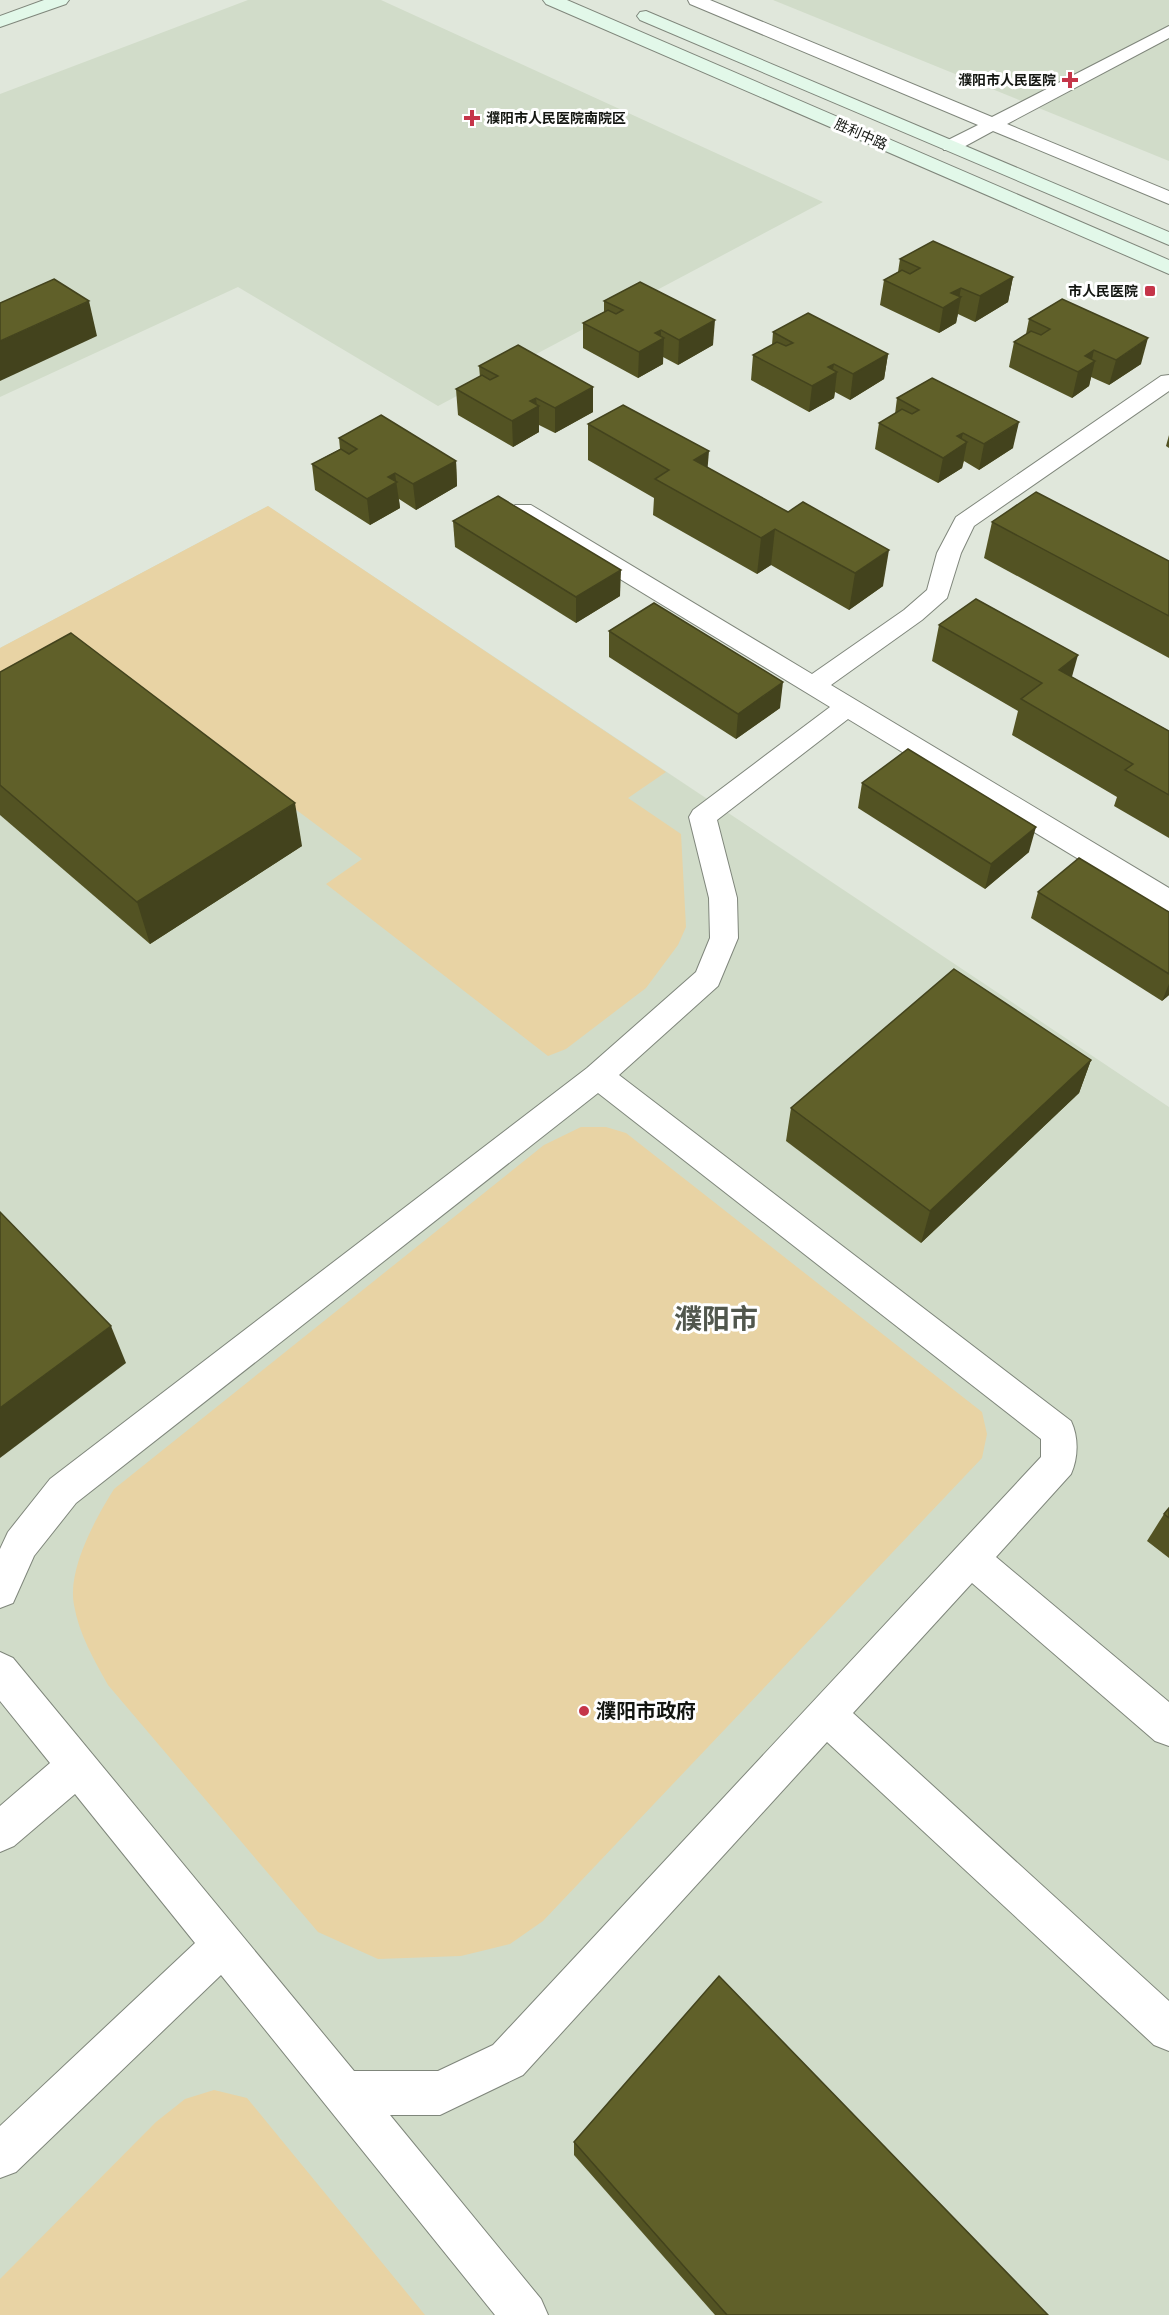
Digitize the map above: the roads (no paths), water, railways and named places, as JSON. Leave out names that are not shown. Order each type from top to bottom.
[{"type":"main road","points":[[0,21],[60,0]]},
{"type":"main road","name":"胜利中路","points":[[552,0],[1169,268]]},
{"type":"main road","name":"胜利中路","points":[[630,9],[1169,239]]},
{"type":"lane","points":[[696,0],[1169,198]]},
{"type":"lane","points":[[951,146],[1169,31]]},
{"type":"lane","points":[[813,685],[913,615],[938,593],[949,554],[964,522],[1169,381]]},
{"type":"lane","points":[[523,510],[1169,901]]},
{"type":"lane","points":[[0,1590],[21,1544],[63,1491],[598,1076],[708,978],[724,938],[723,898],[703,817],[848,706]]},
{"type":"lane","points":[[345,2093],[440,2093],[508,2060],[828,1717],[1059,1463],[1059,1432],[598,1076]]},
{"type":"lane","points":[[972,1560],[1169,1727]]},
{"type":"lane","points":[[0,1671],[525,2315]]},
{"type":"lane","points":[[828,1717],[1169,2030]]},
{"type":"lane","points":[[0,1832],[78,1765]]},
{"type":"lane","points":[[0,2156],[224,1944]]},
{"type":"place","name":"濮阳市人民医院","points":[[1070,80]]},
{"type":"place","name":"濮阳市人民医院南院区","points":[[472,118]]},
{"type":"place","name":"市人民医院","points":[[1150,291]]},
{"type":"place","name":"濮阳市政府","points":[[584,1711]]},
{"type":"district","name":"濮阳市","points":[[716,1319]]}]
